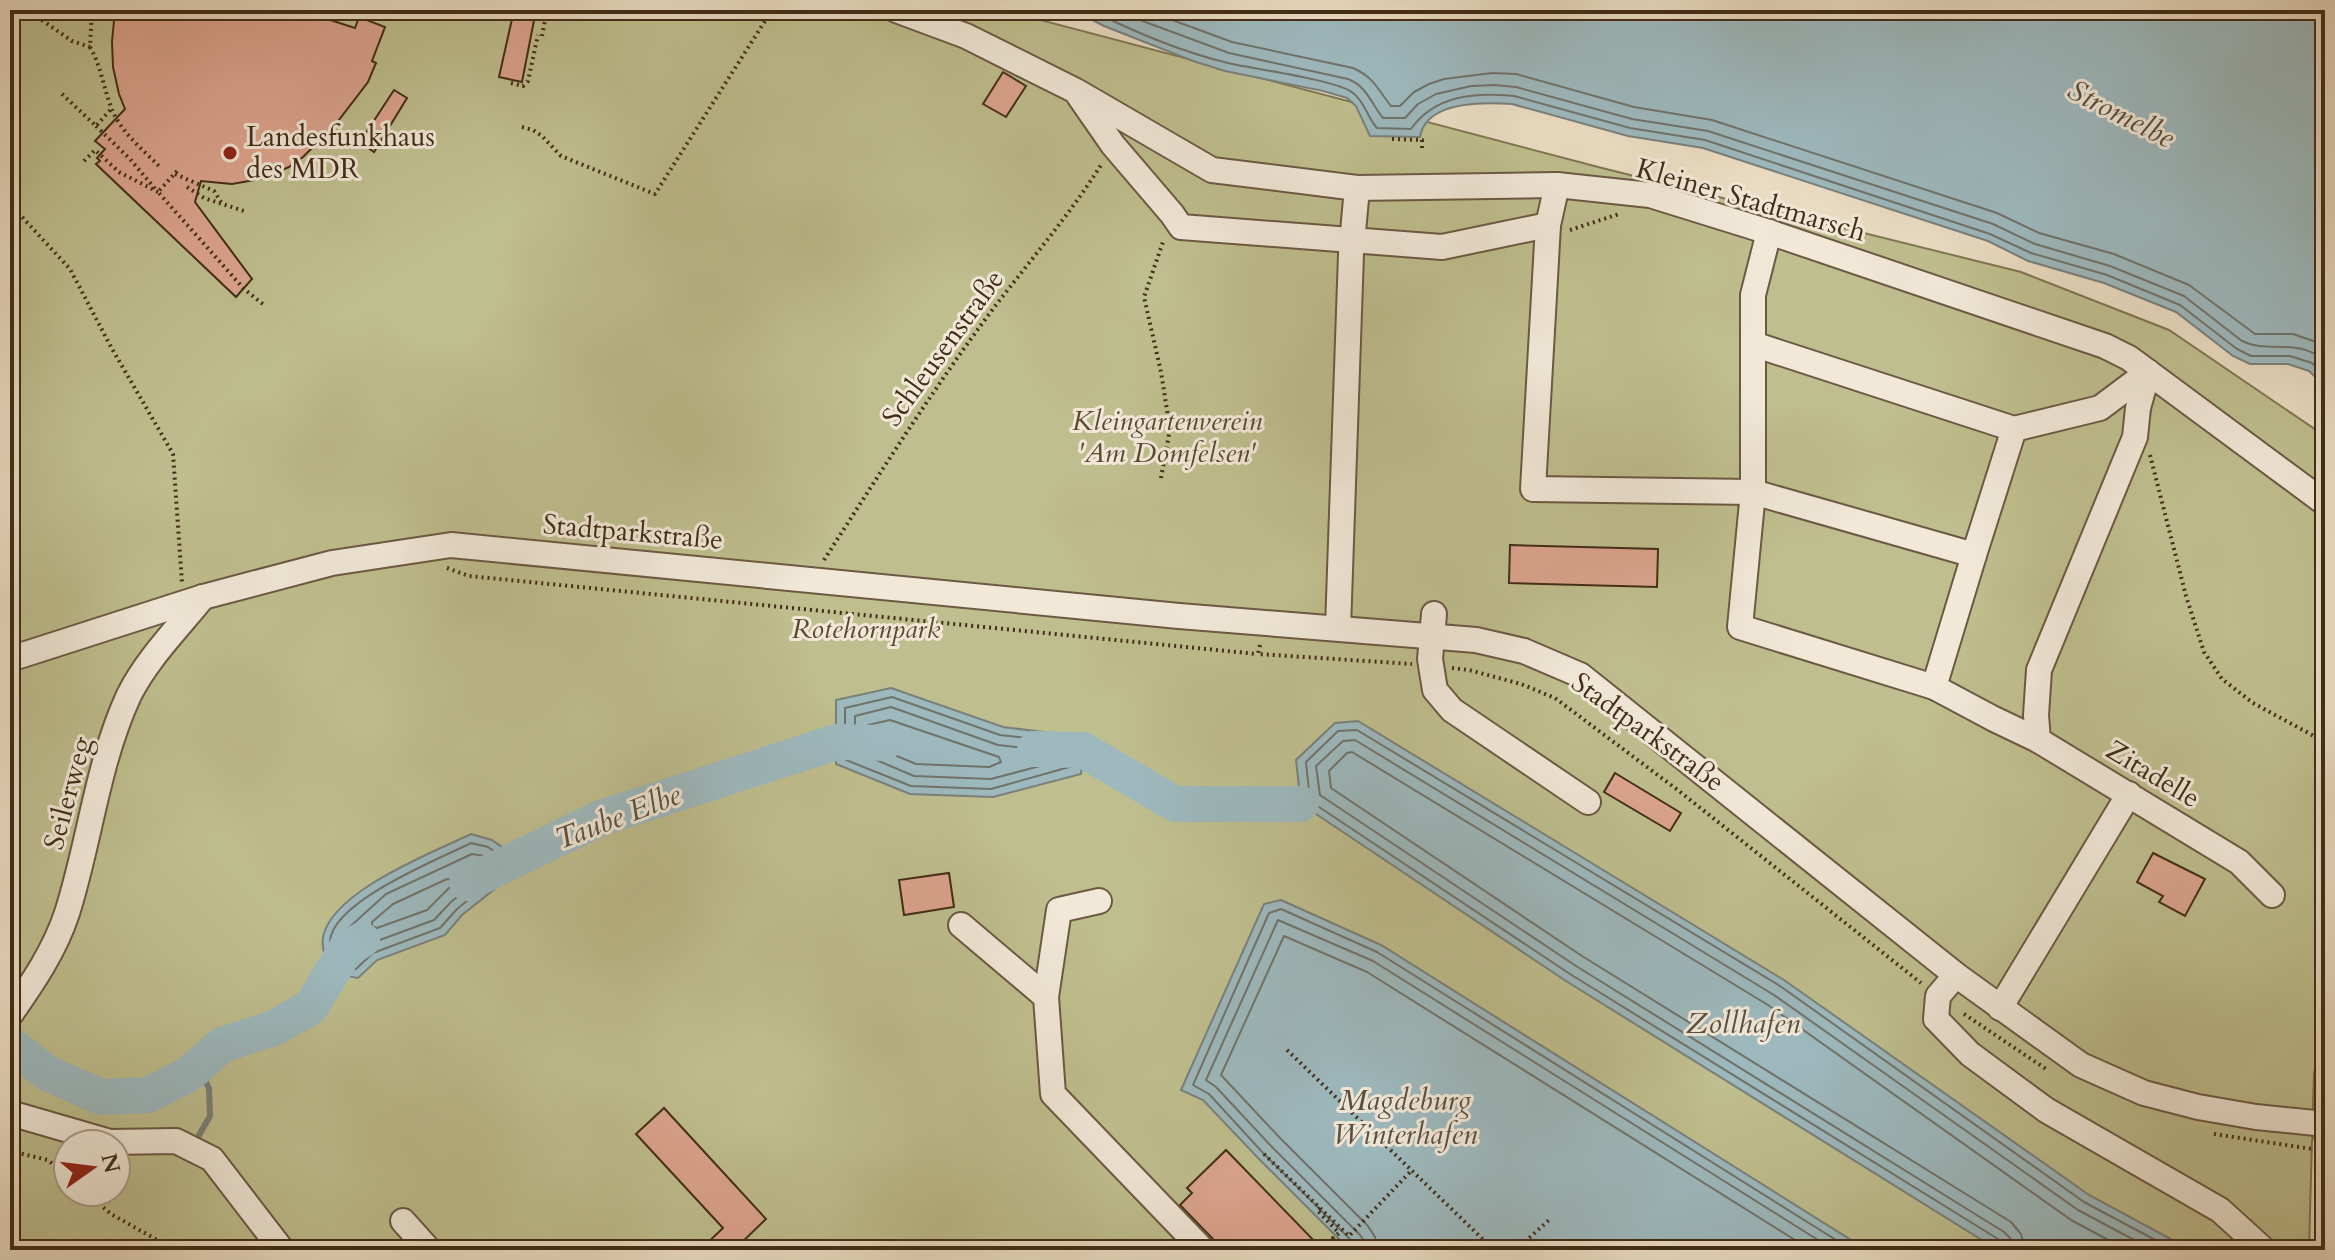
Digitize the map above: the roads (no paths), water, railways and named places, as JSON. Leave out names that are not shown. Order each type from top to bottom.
[{"type":"street","name":"Kleiner Stadtmarsch","points":[[896,10],[966,36],[1076,91],[1212,170],[1357,188],[1557,185],[1650,195],[2105,346],[2129,358],[2325,503]]},
{"type":"street","points":[[1076,91],[1113,145],[1181,227],[1442,247],[1548,225]]},
{"type":"street","points":[[1557,185],[1548,225],[1533,489],[1753,492],[1974,555]]},
{"type":"street","points":[[1338,628],[1352,241],[1357,188]]},
{"type":"street","points":[[1753,492],[1753,295],[1769,232]]},
{"type":"street","points":[[1753,344],[2014,429],[2100,408],[2148,372]]},
{"type":"street","points":[[2038,740],[2039,670],[2135,437],[2138,408],[2148,372]]},
{"type":"street","points":[[1934,687],[2014,429]]},
{"type":"street","name":"Zitadelle","points":[[1753,492],[1740,627],[1934,687],[2038,740],[2129,794],[2239,862],[2272,895]]},
{"type":"street","name":"Stadtparkstraße","points":[[10,659],[193,600],[332,563],[451,545],[1264,623],[1338,628],[1433,626],[1524,651],[1580,675],[1956,975],[2081,1065],[2144,1093],[2198,1107],[2325,1124]]},
{"type":"street","name":"Seilerweg","points":[[10,1015],[50,951],[67,914],[110,747],[130,693],[193,600]]},
{"type":"street","points":[[1433,626],[1430,665],[1435,690],[1452,710],[1588,802]]},
{"type":"street","points":[[2000,1008],[2129,794]]},
{"type":"street","points":[[1099,901],[1059,910],[1046,997],[1053,1094],[1203,1250]]},
{"type":"street","points":[[961,925],[1046,997]]},
{"type":"street","points":[[1956,975],[1938,996],[1936,1019],[1970,1054],[2046,1110],[2220,1210],[2264,1250]]},
{"type":"street","points":[[10,1113],[110,1142],[176,1141],[212,1159],[282,1250]]},
{"type":"street","points":[[403,1221],[429,1250]]},
{"type":"water","name":"Stromelbe","points":[[1073,10],[2305,10],[2325,23],[2325,386],[2309,371],[2288,364],[2250,364],[2233,356],[2176,312],[2104,283],[2028,261],[1988,241],[1703,148],[1628,136],[1500,103],[1472,104],[1444,110],[1424,125],[1420,137],[1370,136],[1356,106],[1347,98],[1193,61],[1104,26]]},
{"type":"water","points":[[891,688],[1003,727],[1067,735],[1083,750],[1081,774],[993,797],[910,794],[836,764],[836,700]]},
{"type":"water","name":"Zollhafen","points":[[1358,721],[1784,980],[2089,1195],[2191,1250],[1998,1250],[1566,981],[1301,804],[1296,760],[1335,723]]},
{"type":"water","points":[[471,834],[492,840],[510,853],[512,875],[462,915],[445,935],[377,960],[358,978],[330,973],[323,937],[330,920],[344,904],[386,875]]},
{"type":"water","name":"Magdeburg Winterhafen","points":[[1281,900],[1381,945],[1867,1250],[1350,1250],[1203,1100],[1181,1090],[1264,904]]},
{"type":"waterway","name":"Taube Elbe","points":[[467,883],[601,818],[837,742],[884,743]]},
{"type":"waterway","name":"Taube Elbe","points":[[1035,749],[1083,750],[1175,804],[1301,804]]},
{"type":"waterway","name":"Taube Elbe","points":[[10,1044],[47,1073],[101,1097],[148,1095],[189,1074],[222,1045],[274,1028],[311,1007],[346,949],[362,940]]},
{"type":"waterway","points":[[194,1144],[210,1116],[209,1089],[199,1066]]},
{"type":"place","name":"Landesfunkhaus des MDR","points":[[230,153]]},
{"type":"park label","name":"Kleingartenverein 'Am Domfelsen'","points":[[1167,437]]},
{"type":"park label","name":"Rotehornpark","points":[[866,629]]}]
